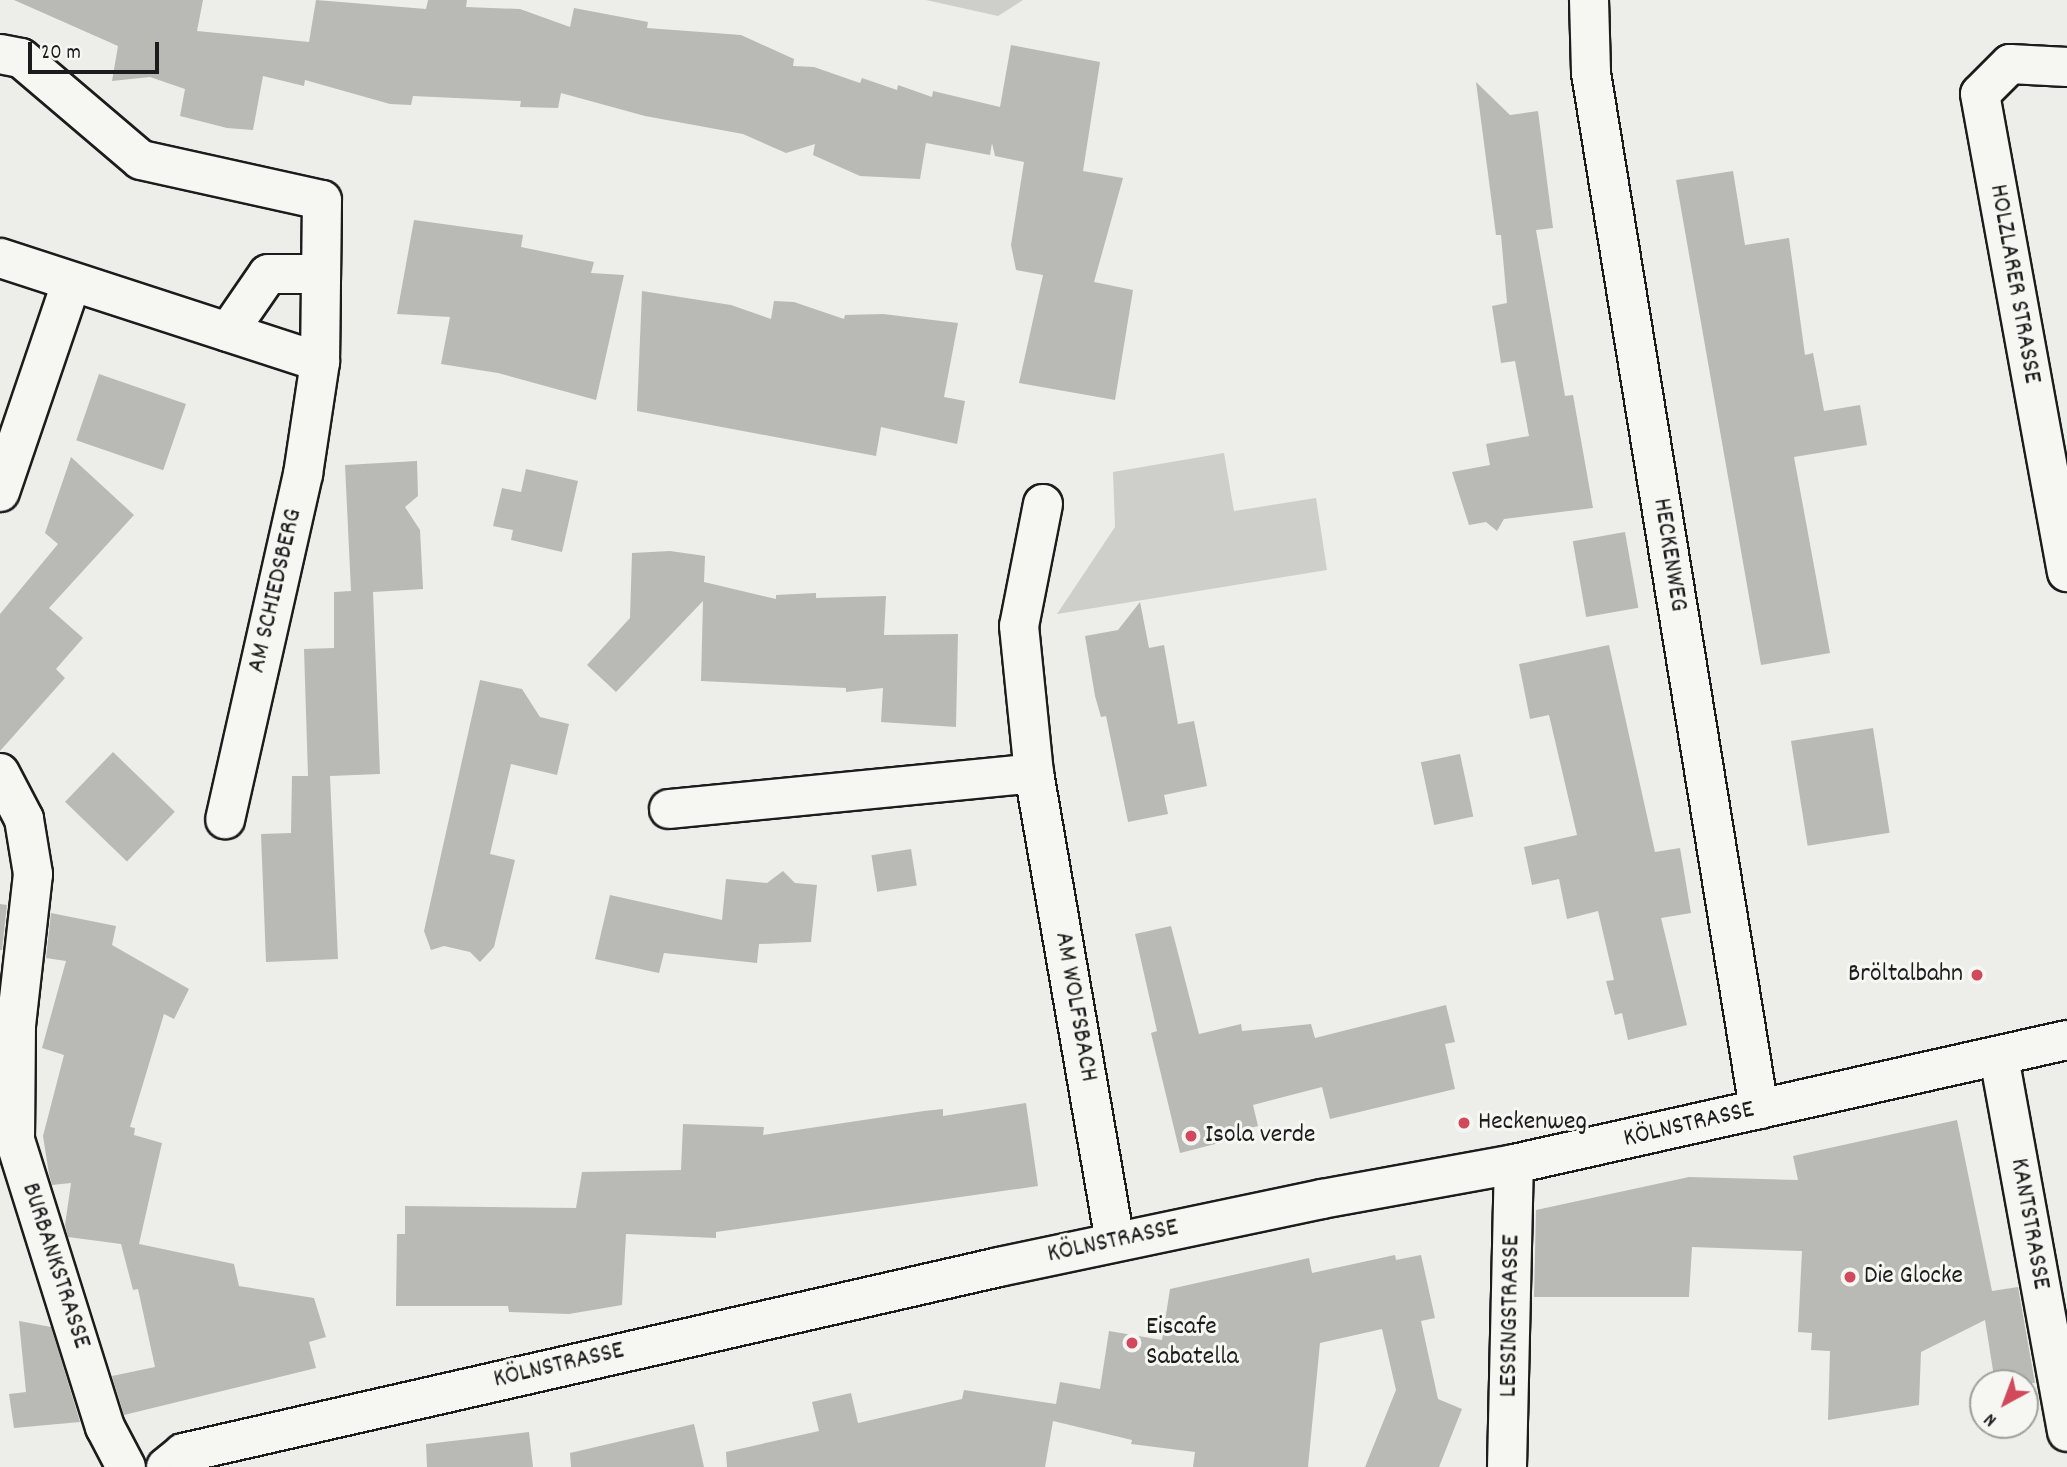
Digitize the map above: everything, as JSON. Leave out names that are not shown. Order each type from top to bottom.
[{"type":"street","name":"HECKENWEG","points":[[1589,0],[1591,73],[1759,1110]]},
{"type":"street","name":"AM SCHIEDSBERG","points":[[0,54],[21,58],[141,160],[322,200],[320,362],[303,474],[225,819]]},
{"type":"street","name":"HOLZLARER STRASSE","points":[[2067,66],[2010,65],[1980,94],[2067,572]]},
{"type":"street","points":[[0,258],[320,362]]},
{"type":"street","points":[[228,332],[268,274],[321,274]]},
{"type":"street","points":[[0,492],[71,283]]},
{"type":"street","name":"AM WOLFSBACH","points":[[1043,504],[1019,626],[1034,773],[1115,1241]]},
{"type":"street","points":[[669,810],[1034,773]]},
{"type":"street","name":"BURBANKSTRASSE","points":[[0,774],[24,819],[33,874],[16,1024],[15,1140],[106,1427],[126,1467]]},
{"type":"street","name":"KÖLNSTRASSE","points":[[166,1467],[183,1453],[1115,1241],[1514,1164],[2067,1040]]},
{"type":"street","name":"KANTSTRASSE","points":[[1999,1057],[2067,1432]]},
{"type":"street","name":"LESSINGSTRASSE","points":[[1507,1467],[1514,1164]]},
{"type":"shaded area","points":[[926,0],[1023,0],[998,16]]},
{"type":"shaded area","points":[[1224,453],[1234,511],[1316,498],[1327,570],[1057,614],[1115,527],[1113,472]]},
{"type":"building","points":[[14,0],[203,0],[197,31],[309,42],[316,0],[426,9],[428,0],[467,0],[466,7],[520,9],[570,27],[574,8],[648,22],[647,28],[741,35],[794,59],[793,66],[814,67],[860,83],[862,78],[897,90],[898,85],[932,97],[933,91],[1000,107],[1011,45],[1100,62],[1083,171],[1123,178],[1094,282],[1133,290],[1115,400],[1019,383],[1043,275],[1016,270],[1011,245],[1024,162],[995,156],[992,143],[990,155],[926,143],[920,179],[860,176],[813,155],[815,144],[786,153],[743,134],[645,116],[561,93],[558,108],[520,107],[521,101],[413,96],[411,105],[390,104],[305,80],[304,86],[263,76],[253,130],[227,128],[180,116],[185,89],[150,77],[112,81],[118,46]]},
{"type":"building","points":[[1476,82],[1510,115],[1538,111],[1553,228],[1536,230],[1565,396],[1573,395],[1593,508],[1504,519],[1497,531],[1486,522],[1469,525],[1452,472],[1490,465],[1486,444],[1529,436],[1515,361],[1501,363],[1492,306],[1507,303],[1501,235],[1496,235]]},
{"type":"building","points":[[1733,171],[1745,245],[1789,238],[1805,355],[1813,353],[1824,411],[1860,405],[1867,445],[1794,457],[1830,653],[1761,665],[1676,180]]},
{"type":"building","points":[[414,220],[523,235],[521,247],[594,262],[591,273],[624,275],[596,400],[498,373],[441,364],[450,317],[397,314]]},
{"type":"building","points":[[642,291],[731,305],[771,319],[774,301],[794,302],[844,319],[845,315],[883,314],[958,323],[944,397],[965,401],[957,444],[881,427],[876,456],[637,411]]},
{"type":"building","points":[[99,374],[186,404],[163,470],[76,440]]},
{"type":"building","points":[[71,457],[134,515],[49,608],[83,638],[56,669],[65,678],[0,751],[0,614],[58,544],[45,533]]},
{"type":"building","points":[[417,461],[418,496],[405,507],[420,530],[423,589],[373,592],[380,774],[330,776],[338,959],[266,962],[261,834],[291,833],[292,776],[308,776],[304,649],[334,648],[334,592],[351,591],[345,465]]},
{"type":"building","points":[[526,469],[578,481],[562,552],[511,540],[513,530],[493,526],[502,488],[521,492]]},
{"type":"building","points":[[1625,532],[1638,608],[1586,617],[1573,541]]},
{"type":"building","points":[[670,551],[705,556],[704,582],[776,599],[776,595],[816,593],[816,598],[886,596],[884,635],[958,634],[956,727],[881,722],[883,688],[846,692],[846,688],[701,681],[703,601],[616,692],[587,665],[630,618],[632,553]]},
{"type":"building","points":[[1140,602],[1149,648],[1164,645],[1178,724],[1194,721],[1207,786],[1164,795],[1168,814],[1128,822],[1106,716],[1101,717],[1095,696],[1085,636],[1118,630]]},
{"type":"building","points":[[1609,645],[1655,852],[1680,848],[1691,913],[1661,918],[1687,1025],[1628,1040],[1622,1013],[1615,1015],[1606,981],[1614,980],[1598,911],[1567,919],[1559,879],[1532,885],[1524,847],[1577,835],[1549,715],[1530,719],[1519,664]]},
{"type":"building","points":[[480,680],[522,689],[540,717],[569,724],[557,775],[511,764],[490,854],[515,860],[494,947],[480,962],[470,952],[444,946],[431,950],[424,931]]},
{"type":"building","points":[[1873,728],[1890,833],[1808,846],[1791,741]]},
{"type":"building","points":[[113,752],[175,812],[127,861],[65,802]]},
{"type":"building","points":[[1460,754],[1473,817],[1434,825],[1421,762]]},
{"type":"building","points":[[911,849],[917,886],[877,892],[871,855]]},
{"type":"building","points":[[783,871],[795,883],[817,885],[811,942],[759,944],[757,963],[664,953],[659,973],[595,959],[610,895],[722,920],[726,879],[767,883]]},
{"type":"building","points":[[0,904],[7,905],[2,950],[0,950]]},
{"type":"building","points":[[51,913],[116,926],[112,945],[189,989],[174,1019],[164,1014],[130,1127],[135,1128],[134,1135],[162,1143],[139,1244],[234,1264],[239,1286],[314,1298],[326,1337],[309,1342],[316,1368],[124,1415],[112,1376],[155,1367],[138,1289],[133,1290],[121,1244],[68,1237],[65,1225],[71,1183],[52,1185],[43,1136],[64,1055],[42,1048],[66,961],[46,958]]},
{"type":"building","points":[[1171,926],[1199,1034],[1241,1024],[1242,1031],[1311,1024],[1315,1038],[1446,1005],[1455,1042],[1445,1044],[1455,1089],[1330,1119],[1322,1087],[1253,1105],[1258,1126],[1242,1130],[1243,1137],[1180,1153],[1151,1033],[1157,1031],[1135,934]]},
{"type":"building","points":[[1026,1103],[1038,1186],[716,1232],[716,1238],[626,1234],[622,1305],[569,1314],[509,1312],[508,1306],[396,1306],[397,1234],[405,1234],[405,1206],[576,1208],[582,1172],[681,1170],[683,1124],[764,1127],[763,1135],[924,1111],[943,1109],[943,1116]]},
{"type":"building","points":[[1957,1120],[1992,1291],[2018,1287],[2033,1369],[1993,1369],[1985,1320],[1921,1352],[1919,1405],[1828,1420],[1830,1351],[1811,1350],[1812,1333],[1798,1332],[1802,1251],[1692,1247],[1689,1297],[1534,1297],[1536,1210],[1689,1177],[1798,1180],[1793,1156]]},
{"type":"building","points":[[1395,1255],[1396,1260],[1421,1255],[1435,1318],[1421,1321],[1438,1399],[1462,1409],[1439,1467],[1365,1467],[1396,1390],[1382,1329],[1320,1343],[1308,1467],[1193,1467],[1195,1452],[1131,1444],[1132,1440],[1053,1421],[1045,1467],[727,1467],[726,1452],[819,1431],[812,1402],[851,1393],[858,1423],[962,1399],[964,1390],[1056,1404],[1060,1382],[1100,1389],[1109,1331],[1162,1340],[1170,1289],[1309,1258],[1312,1273]]},
{"type":"building","points":[[19,1321],[51,1327],[80,1422],[14,1428],[9,1394],[26,1392]]},
{"type":"building","points":[[694,1424],[704,1467],[571,1467],[570,1453]]},
{"type":"building","points":[[529,1432],[533,1467],[427,1467],[426,1444]]},
{"type":"place","name":"Bröltalbahn","points":[[1977,975]]},
{"type":"place","name":"Heckenweg","points":[[1464,1123]]},
{"type":"place","name":"Isola verde","points":[[1191,1136]]},
{"type":"place","name":"Die Glocke","points":[[1850,1277]]},
{"type":"place","name":"Eiscafe Sabatella","points":[[1132,1343]]}]
